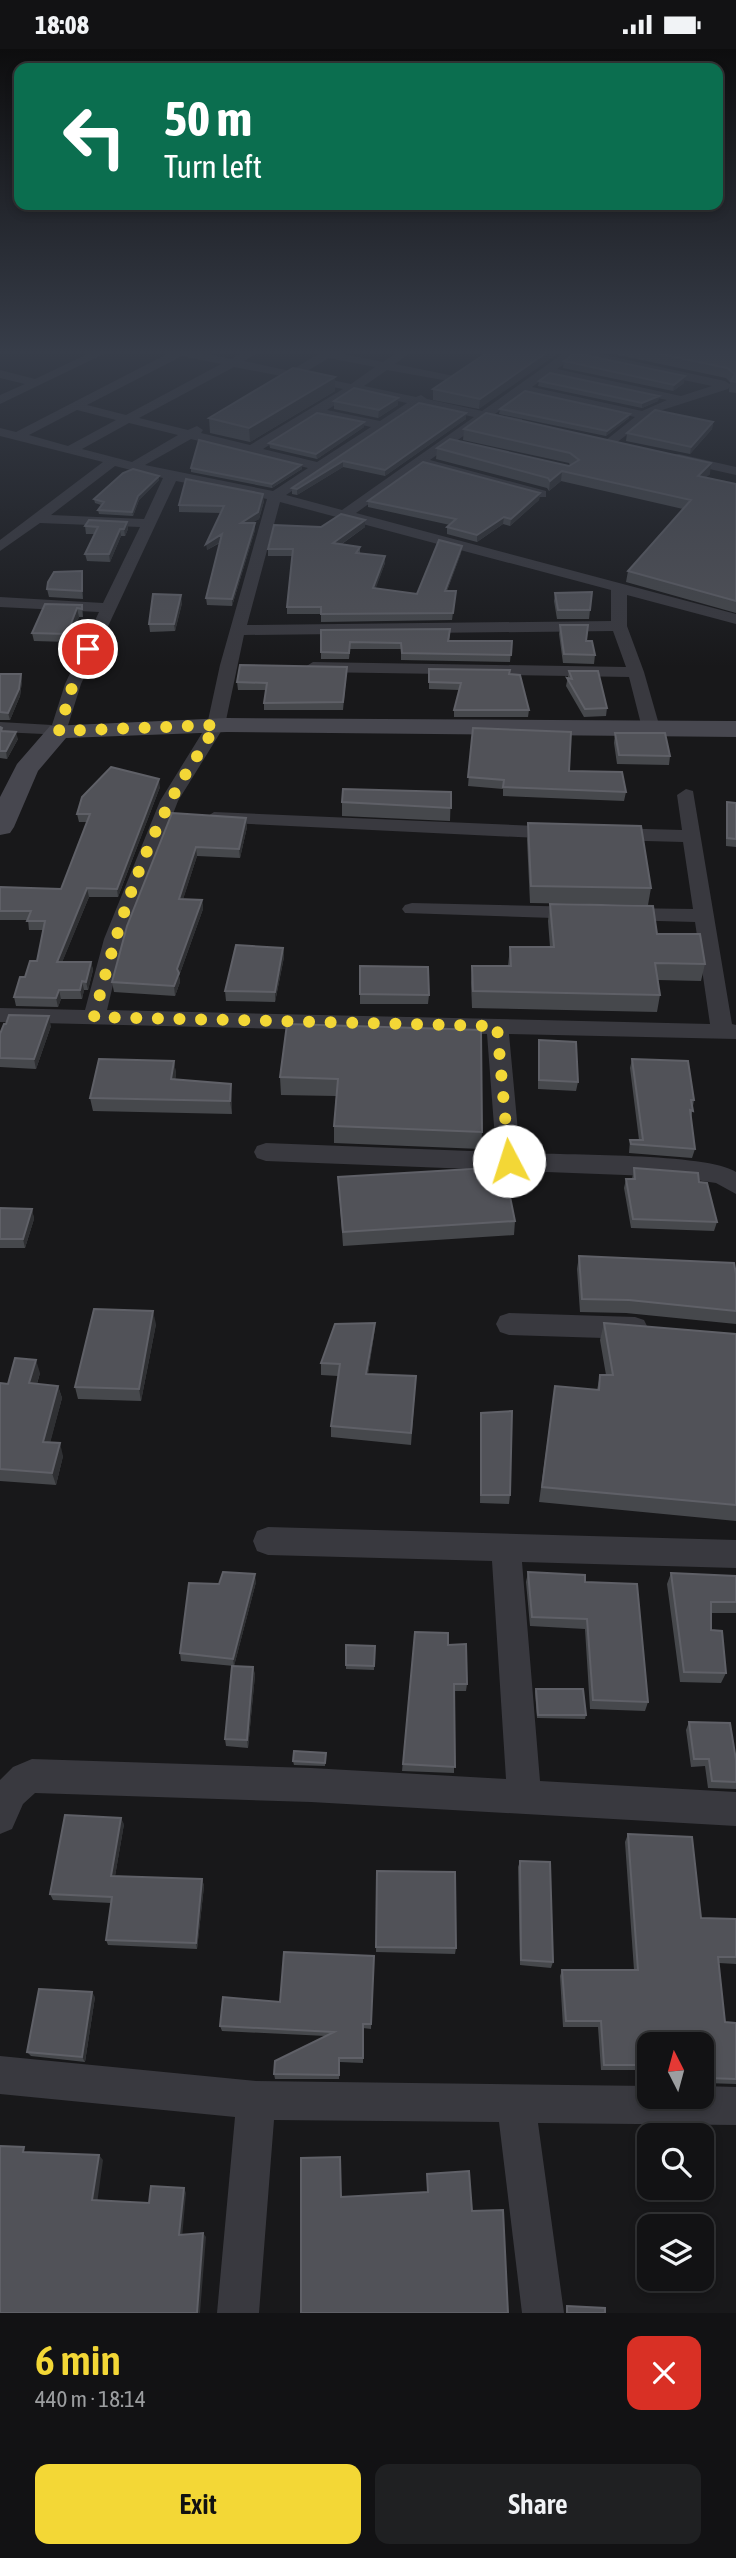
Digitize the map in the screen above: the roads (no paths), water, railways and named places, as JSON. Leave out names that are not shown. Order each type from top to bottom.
[{"type":"street","points":[[92,456],[172,476],[275,496],[736,618]]},
{"type":"street","points":[[134,466],[152,456]]},
{"type":"street","points":[[275,456],[321,467]]},
{"type":"street","points":[[94,1017],[114,939],[164,814],[216,725],[235,665],[238,630],[275,496],[337,456]]},
{"type":"street","points":[[344,515],[431,456]]},
{"type":"street","points":[[667,456],[736,471]]},
{"type":"street","points":[[0,547],[113,461]]},
{"type":"street","points":[[421,461],[541,493]]},
{"type":"street","points":[[0,827],[26,769],[59,731],[73,684],[172,476]]},
{"type":"street","points":[[39,519],[149,523]]},
{"type":"street","points":[[619,588],[619,627],[636,672],[652,728]]},
{"type":"street","points":[[0,602],[107,608]]},
{"type":"street","points":[[238,630],[619,627]]},
{"type":"street","points":[[293,666],[636,672]]},
{"type":"street","points":[[0,727],[59,731],[216,725],[736,729]]},
{"type":"street","points":[[0,1015],[729,1031],[704,916],[686,795]]},
{"type":"street","points":[[164,814],[411,828],[692,836]]},
{"type":"street","points":[[412,909],[704,916]]},
{"type":"street","points":[[497,1026],[509,1161]]},
{"type":"street","points":[[266,1153],[676,1168],[722,1175],[736,1185]]},
{"type":"street","points":[[509,1324],[653,1329]]},
{"type":"street","points":[[268,1541],[736,1554]]},
{"type":"street","points":[[506,1546],[524,1797]]},
{"type":"street","points":[[0,1817],[11,1790],[21,1780],[32,1776],[311,1785],[736,1809]]},
{"type":"street","points":[[0,2075],[256,2100],[736,2106]]},
{"type":"street","points":[[238,2313],[256,2100]]},
{"type":"street","points":[[516,2103],[543,2313]]}]
